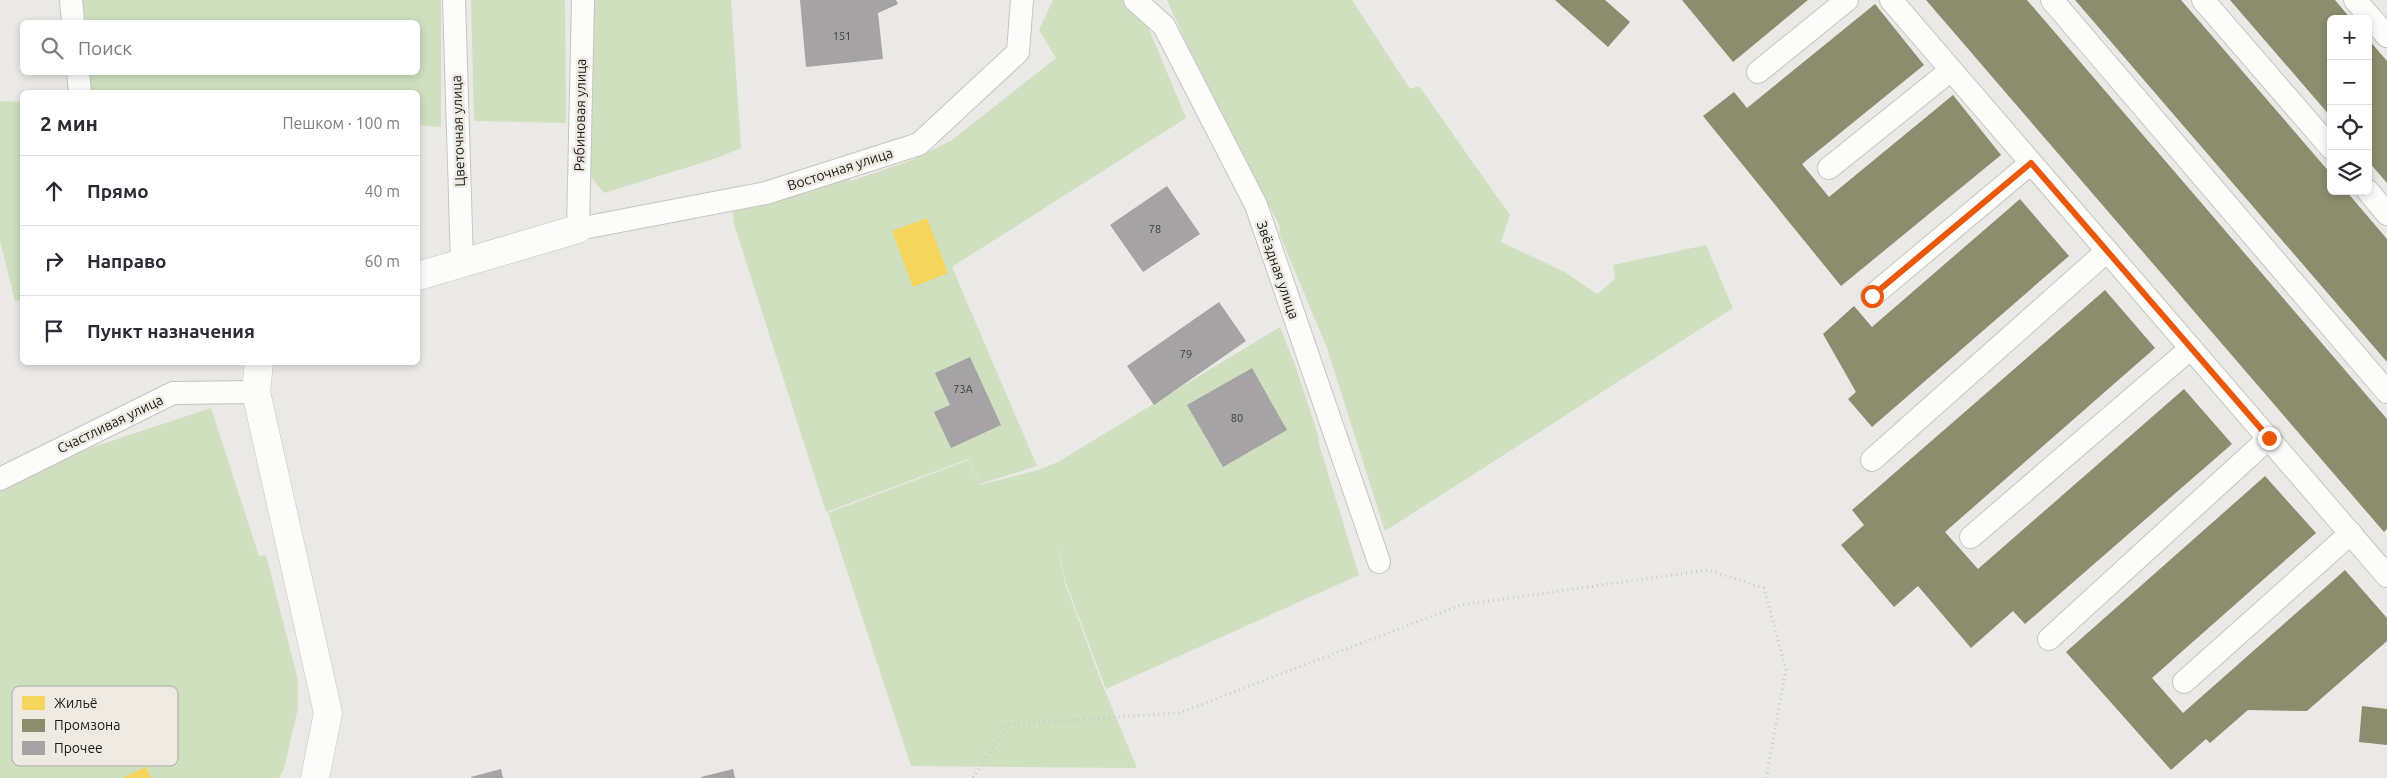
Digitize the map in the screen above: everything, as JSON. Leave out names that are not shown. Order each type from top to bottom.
[{"type":"street","points":[[420,275],[578,230]]},
{"type":"street","points":[[258,365],[256,392],[328,713],[315,778]]},
{"type":"lane","points":[[71,0],[73,20]]},
{"type":"lane","name":"Цветочная улица","points":[[454,0],[462,262]]},
{"type":"lane","name":"Рябиновая улица","points":[[578,230],[583,0]]},
{"type":"lane","name":"Восточная улица","points":[[578,230],[766,193],[919,144],[1018,52],[1022,0]]},
{"type":"lane","name":"Звёздная улица","points":[[1135,0],[1164,26],[1256,205],[1379,562]]},
{"type":"lane","points":[[1758,72],[1847,0]]},
{"type":"lane","points":[[1891,0],[2387,576]]},
{"type":"lane","points":[[2052,0],[2387,392]]},
{"type":"lane","points":[[2203,0],[2327,143]]},
{"type":"lane","points":[[2355,0],[2387,36]]},
{"type":"lane","points":[[1829,168],[1951,70]]},
{"type":"lane","points":[[78,75],[80,90]]},
{"type":"lane","points":[[1872,296],[2031,163]]},
{"type":"lane","points":[[2371,195],[2387,214]]},
{"type":"lane","points":[[1872,460],[2107,251]]},
{"type":"lane","points":[[1971,537],[2191,348]]},
{"type":"lane","name":"Счастливая улица","points":[[0,479],[173,393],[256,392]]},
{"type":"lane","points":[[2049,639],[2269,438]]},
{"type":"lane","points":[[2184,682],[2351,533]]},
{"type":"path","points":[[973,778],[1008,724],[1179,713],[1461,604],[1708,570],[1764,588],[1786,670],[1766,778]]},
{"type":"green space","points":[[81,0],[441,0],[441,127],[420,125],[420,90],[92,90],[89,75],[420,75],[420,20],[83,20]]},
{"type":"green space","points":[[471,0],[565,0],[566,123],[474,121]]},
{"type":"green space","points":[[590,0],[731,0],[741,148],[714,159],[604,193],[590,176]]},
{"type":"green space","points":[[1053,0],[1130,0],[1143,15],[1186,118],[952,267],[1037,466],[980,484],[969,459],[826,512],[734,224],[731,196],[844,162],[851,181],[912,160],[952,140],[1056,58],[1039,30]]},
{"type":"green space","points":[[1167,0],[1352,0],[1410,89],[1419,86],[1510,215],[1501,242],[1565,272],[1597,294],[1615,279],[1613,265],[1706,245],[1733,308],[1385,531],[1327,348],[1279,233],[1280,227],[1188,47]]},
{"type":"green space","points":[[0,101],[20,102],[20,300],[15,301],[0,241]]},
{"type":"green space","points":[[1280,327],[1295,365],[1318,435],[1319,444],[1359,575],[1106,689],[1066,583],[1056,542],[1065,583],[1101,681],[1137,768],[911,766],[828,513],[969,460],[980,485],[1038,470],[1058,462]]},
{"type":"green space","points":[[211,408],[259,556],[266,555],[298,680],[298,708],[284,769],[279,778],[0,778],[0,483],[57,459]]},
{"type":"building: Жильё","points":[[927,218],[948,273],[913,287],[892,231]]},
{"type":"building: Жильё","points":[[146,767],[151,778],[122,778]]},
{"type":"building: Промзона","points":[[1555,0],[1605,0],[1630,22],[1608,47]]},
{"type":"building: Промзона","points":[[1682,0],[1808,0],[1733,62]]},
{"type":"building: Промзона","points":[[1926,0],[2027,0],[2387,419],[2387,529],[2384,532]]},
{"type":"building: Промзона","points":[[2075,0],[2181,0],[2327,169],[2327,195],[2349,195],[2387,239],[2387,362]]},
{"type":"building: Промзона","points":[[2230,0],[2335,0],[2348,15],[2327,15],[2327,112]]},
{"type":"building: Промзона","points":[[1875,4],[1924,65],[1802,164],[1829,197],[1953,95],[2001,155],[1841,286],[1703,116],[1734,92],[1747,108]]},
{"type":"building: Промзона","points":[[2372,44],[2387,61],[2387,183],[2372,166]]},
{"type":"building: Промзона","points":[[2020,199],[2069,256],[1872,427],[1848,399],[1856,392],[1823,334],[1854,306],[1872,327]]},
{"type":"building: Промзона","points":[[2105,290],[2155,348],[1945,532],[1978,569],[2184,389],[2232,444],[2025,624],[2013,611],[1971,648],[1918,586],[1894,607],[1841,545],[1864,525],[1852,510]]},
{"type":"building: Промзона","points":[[2265,476],[2316,533],[2152,678],[2183,713],[2345,570],[2387,618],[2387,641],[2307,711],[2248,710],[2210,743],[2206,739],[2171,770],[2066,652]]},
{"type":"building: Промзона","points":[[2362,706],[2387,709],[2387,745],[2359,742]]},
{"type":"building: Прочее","points":[[800,0],[896,0],[898,4],[878,13],[883,59],[806,67]]},
{"type":"building: Прочее","points":[[1167,186],[1200,234],[1143,272],[1110,225]]},
{"type":"building: Прочее","points":[[1219,302],[1246,341],[1154,405],[1127,366]]},
{"type":"building: Прочее","points":[[970,357],[1001,425],[951,448],[934,412],[950,405],[935,373]]},
{"type":"building: Прочее","points":[[1252,368],[1287,430],[1223,467],[1187,405]]},
{"type":"building: Прочее","points":[[501,769],[503,778],[471,778],[471,777]]},
{"type":"building: Прочее","points":[[733,769],[735,778],[701,778],[701,777]]},
{"type":"route","points":[[1872,296],[2031,163],[2269,438]]}]
